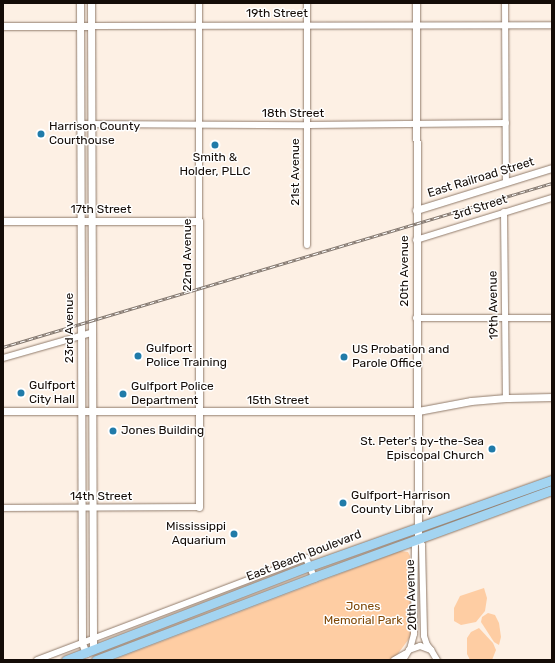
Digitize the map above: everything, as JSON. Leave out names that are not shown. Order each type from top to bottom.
[{"type":"main road","name":"East Beach Boulevard","points":[[66,660],[418,526],[552,480]]},
{"type":"main road","name":"East Beach Boulevard","points":[[96,660],[418,538],[552,490]]},
{"type":"street","name":"23rd Avenue","points":[[80,3],[82,644],[90,651],[93,639],[91,411],[91,3]]},
{"type":"street","name":"22nd Avenue","points":[[199,3],[199,507]]},
{"type":"street","name":"21st Avenue","points":[[307,3],[307,245]]},
{"type":"street","name":"20th Avenue","points":[[410,649],[414,634],[415,544],[418,538],[416,3]]},
{"type":"street","points":[[506,3],[506,181]]},
{"type":"street","name":"19th Street","points":[[3,26],[552,25]]},
{"type":"street","name":"18th Street","points":[[81,124],[308,126],[506,123]]},
{"type":"street","name":"East Railroad Street","points":[[416,210],[552,168]]},
{"type":"street","name":"3rd Street","points":[[416,240],[552,198]]},
{"type":"street","name":"19th Avenue","points":[[504,212],[506,398]]},
{"type":"street","name":"17th Street","points":[[3,221],[199,221]]},
{"type":"street","points":[[416,318],[552,318]]},
{"type":"street","points":[[3,358],[91,333]]},
{"type":"street","name":"15th Street","points":[[3,411],[418,411],[471,401],[506,398],[552,397]]},
{"type":"street","points":[[81,471],[92,476]]},
{"type":"street","name":"14th Street","points":[[3,508],[199,507]]},
{"type":"street","name":"20th Avenue","points":[[418,538],[422,545],[424,636],[427,645],[437,660]]},
{"type":"street","points":[[37,660],[306,558],[314,577]]},
{"type":"street","points":[[394,660],[404,657],[410,649],[420,646],[431,650]]},
{"type":"green space","name":"Jones Memorial Park","points":[[400,551],[408,552],[410,556],[411,636],[397,655],[396,660],[113,660]]},
{"type":"green space","points":[[484,588],[487,598],[485,611],[476,622],[461,625],[454,621],[454,608],[460,596]]},
{"type":"green space","points":[[488,613],[495,615],[499,623],[501,637],[499,645],[494,642],[481,622],[482,617]]},
{"type":"green space","points":[[479,628],[493,643],[496,650],[492,660],[470,660],[467,654],[467,638],[471,632]]},
{"type":"railway","points":[[3,347],[552,183]]},
{"type":"place","name":"Harrison County Courthouse","points":[[41,134]]},
{"type":"place","name":"Smith & Holder, PLLC","points":[[215,145]]},
{"type":"place","name":"Gulfport Police Training","points":[[138,356]]},
{"type":"place","name":"US Probation and Parole Office","points":[[344,357]]},
{"type":"place","name":"Gulfport City Hall","points":[[21,393]]},
{"type":"place","name":"Gulfport Police Department","points":[[123,394]]},
{"type":"place","name":"Jones Building","points":[[113,431]]},
{"type":"place","name":"St. Peter's by-the-Sea Episcopal Church","points":[[492,449]]},
{"type":"place","name":"Gulfport-Harrison County Library","points":[[343,503]]},
{"type":"place","name":"Mississippi Aquarium","points":[[234,534]]}]
